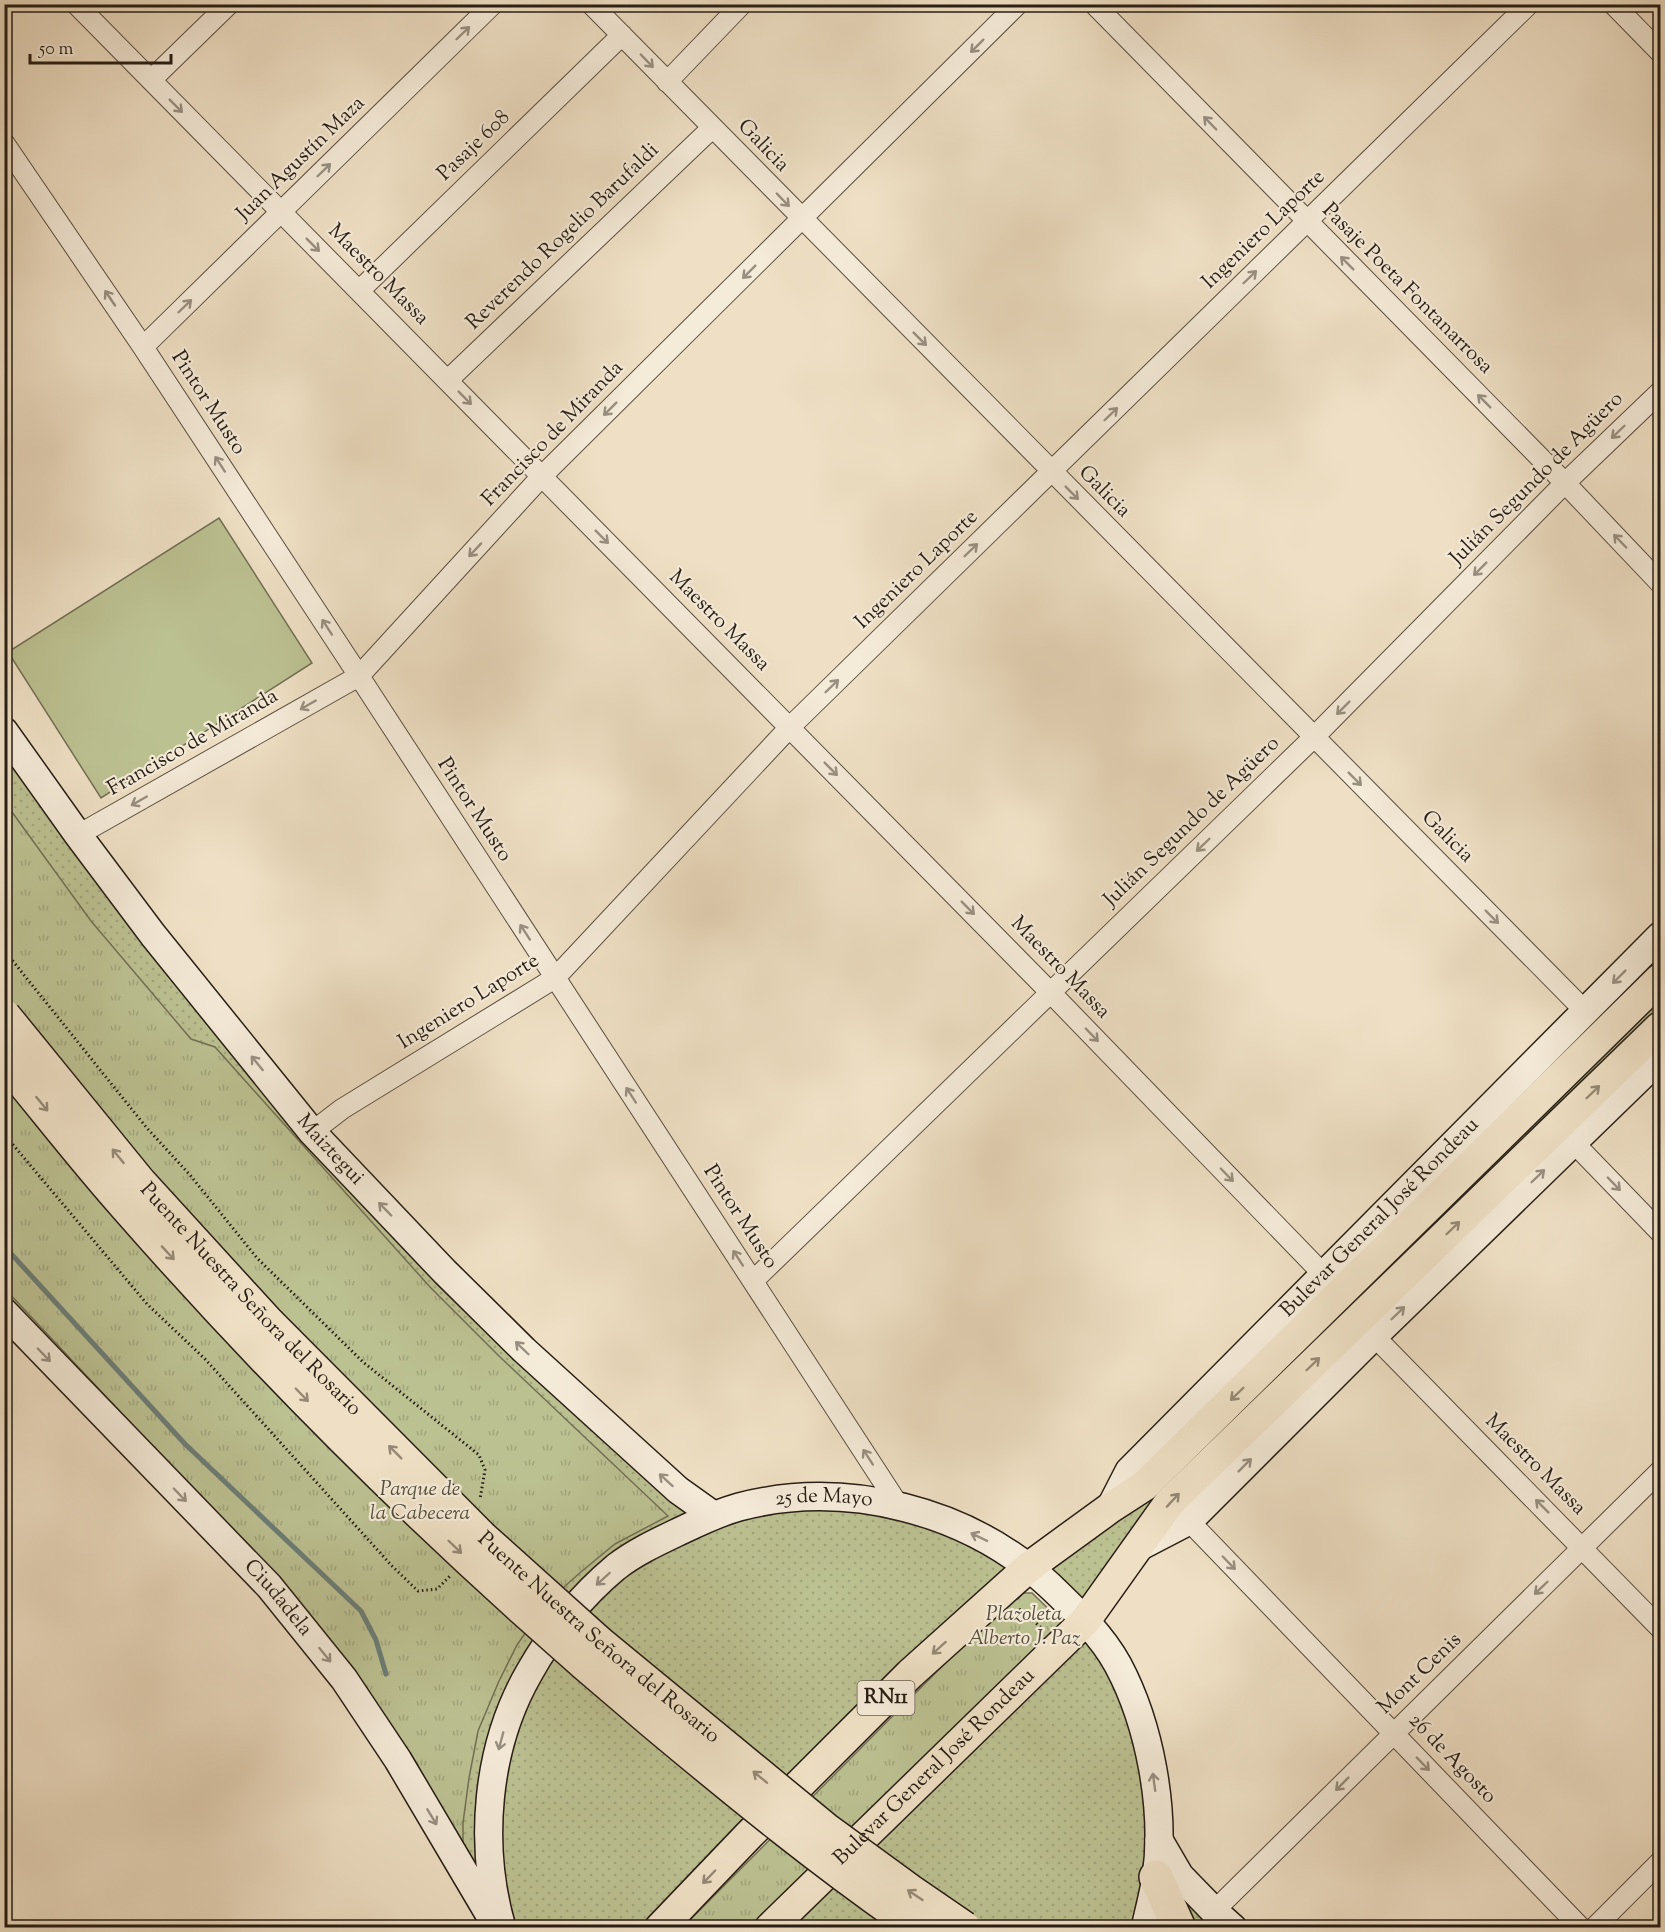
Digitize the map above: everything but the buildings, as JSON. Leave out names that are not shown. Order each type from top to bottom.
[{"type":"highway","name":"Puente Nuestra Señora del Rosario","points":[[4,1016],[140,1184],[251,1305],[481,1537],[599,1643],[807,1815],[964,1928]]},
{"type":"highway","name":"Puente Nuestra Señora del Rosario","points":[[4,1059],[125,1205],[252,1343],[369,1464],[469,1561],[584,1664],[720,1778],[814,1852],[918,1928]]},
{"type":"highway","points":[[1156,1877],[1179,1928]]},
{"type":"main road","name":"Maiztegui","points":[[4,731],[78,836],[153,935],[312,1132],[445,1272],[524,1350],[678,1490],[712,1515]]},
{"type":"main road","name":"Bulevar General José Rondeau","points":[[1110,1508],[1129,1471],[1660,936]]},
{"type":"main road","name":"Bulevar General José Rondeau","points":[[660,1928],[910,1674],[1029,1567],[1144,1486],[1660,979]]},
{"type":"main road","name":"Bulevar General José Rondeau","points":[[770,1928],[1085,1621],[1169,1503],[1660,1027]]},
{"type":"main road","name":"Bulevar General José Rondeau","points":[[1139,1546],[1189,1521],[1374,1336],[1660,1058]]},
{"type":"main road","name":"Ciudadela","points":[[4,1312],[269,1586],[344,1679],[398,1760],[497,1928]]},
{"type":"main road","name":"25 de Mayo","points":[[502,1928],[489,1862],[487,1826],[500,1742],[518,1691],[547,1640],[578,1602],[618,1566],[651,1545],[712,1515],[741,1506],[796,1497],[852,1498],[900,1506],[947,1521],[994,1544],[1029,1567],[1101,1637],[1118,1666],[1140,1717],[1154,1780],[1159,1840],[1156,1877],[1145,1928]]},
{"type":"main road","points":[[1159,1840],[1180,1876],[1223,1919]]},
{"type":"street","name":"Maestro Massa","points":[[76,4],[790,727],[1324,1275]]},
{"type":"street","points":[[151,80],[229,4]]},
{"type":"street","name":"Juan Agustín Maza","points":[[143,347],[493,4]]},
{"type":"street","name":"Galicia","points":[[591,4],[1585,1011]]},
{"type":"street","points":[[667,82],[742,4]]},
{"type":"street","name":"Francisco de Miranda","points":[[78,836],[359,676],[542,476],[1018,4]]},
{"type":"street","name":"Pasaje Poeta Fontanarrosa","points":[[1094,4],[1565,483],[1660,583]]},
{"type":"street","name":"Ingeniero Laporte","points":[[312,1132],[342,1109],[555,978],[790,727],[1529,4]]},
{"type":"street","points":[[1613,4],[1660,52]]},
{"type":"street","name":"Pasaje 608","points":[[359,291],[622,35]]},
{"type":"street","name":"Reverendo Rogelio Barufaldi","points":[[448,380],[712,128]]},
{"type":"street","name":"Pintor Musto","points":[[4,143],[143,347],[900,1506]]},
{"type":"street","name":"Julián Segundo de Agüero","points":[[753,1281],[1314,737],[1565,483],[1660,392]]},
{"type":"street","points":[[1573,1142],[1660,1232]]},
{"type":"street","name":"Maestro Massa","points":[[1374,1336],[1660,1628]]},
{"type":"street","name":"Mont Cenis","points":[[1223,1919],[1393,1733],[1660,1471]]},
{"type":"street","name":"26 de Agosto","points":[[1189,1521],[1581,1928]]},
{"type":"street","points":[[1594,1928],[1660,1862]]},
{"type":"path","points":[[1016,1607],[1047,1632]]},
{"type":"green space","points":[[219,518],[312,663],[101,798],[8,652]]},
{"type":"green space","points":[[4,731],[312,1132],[713,1515],[853,1498],[1029,1567],[660,1927],[497,1927],[344,1679],[5,1312]]},
{"type":"green space","name":"Parque de la Cabecera","points":[[4,801],[91,921],[191,1039],[215,1047],[430,1287],[500,1357],[668,1516],[615,1544],[582,1571],[546,1603],[517,1645],[478,1731],[463,1823],[463,1858],[253,1553],[5,1289]]},
{"type":"green space","points":[[1660,936],[1660,1058],[1139,1547],[1085,1621],[1118,1666],[1159,1840],[1233,1927],[770,1927],[1085,1622],[1029,1567],[1110,1508]]},
{"type":"green space","name":"Plazoleta Alberto J. Paz","points":[[1020,1593],[1032,1593],[1062,1622],[1061,1630],[756,1927],[682,1928],[1008,1600]]},
{"type":"waterway","points":[[4,1246],[185,1444],[361,1611],[376,1640],[386,1674]]}]
